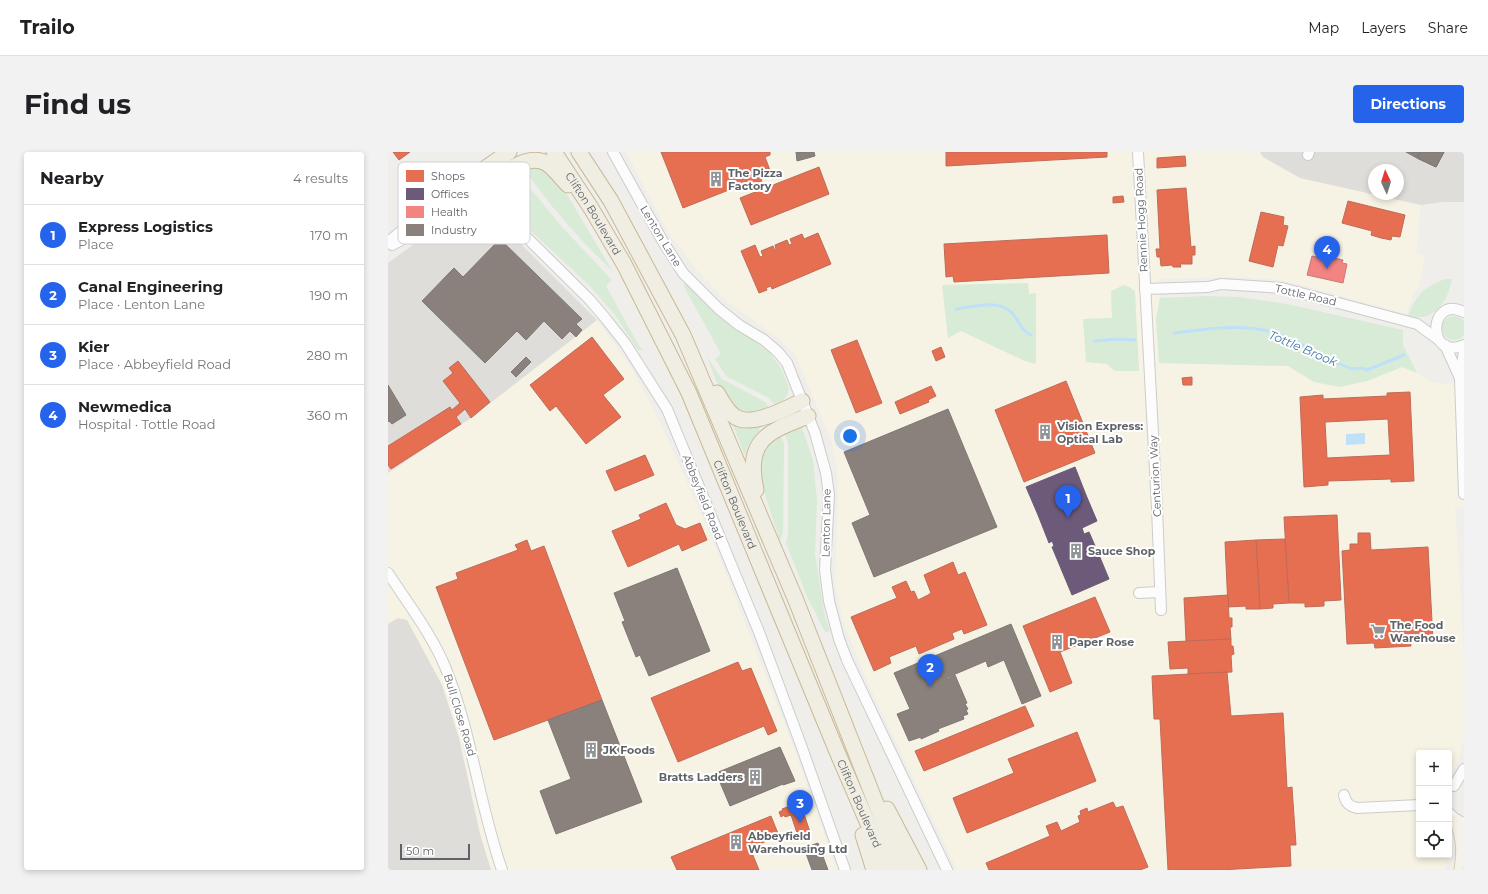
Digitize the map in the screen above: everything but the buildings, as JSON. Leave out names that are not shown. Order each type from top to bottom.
[{"type":"highway","points":[[494,162],[509,152]]},
{"type":"highway","name":"Clifton Boulevard","points":[[554,152],[591,208],[624,264],[689,393],[838,754],[888,870]]},
{"type":"highway","name":"Clifton Boulevard","points":[[579,152],[610,201],[683,335],[773,546],[903,870]]},
{"type":"highway","points":[[522,162],[530,159],[545,162],[591,208]]},
{"type":"highway","points":[[683,335],[723,405],[738,419],[747,421],[755,420],[782,411],[802,402]]},
{"type":"highway","points":[[773,546],[752,474],[753,456],[761,440],[780,427],[808,416]]},
{"type":"highway","points":[[855,748],[919,870]]},
{"type":"highway","points":[[838,754],[874,870]]},
{"type":"main road","points":[[1457,819],[1463,841],[1464,855],[1461,870]]},
{"type":"street","name":"Lenton Lane","points":[[612,152],[658,234],[683,273],[719,310],[739,325],[764,340],[778,352],[787,363],[816,436],[826,473],[829,495],[825,570],[829,601],[839,639],[850,668],[947,870]]},
{"type":"street","name":"Rennie Hogg Road","points":[[1138,152],[1145,289]]},
{"type":"street","points":[[388,242],[398,234]]},
{"type":"street","name":"Abbeyfield Road","points":[[530,241],[590,300],[606,319],[625,343],[667,409],[759,632],[845,870]]},
{"type":"street","points":[[388,248],[398,242]]},
{"type":"street","name":"Tottle Road","points":[[1145,289],[1208,287],[1221,284],[1282,288],[1416,324],[1442,342]]},
{"type":"street","name":"Centurion Way","points":[[1145,289],[1161,610]]},
{"type":"street","points":[[1460,378],[1442,342],[1436,334],[1435,328],[1437,320],[1447,310],[1452,309],[1464,312]]},
{"type":"street","points":[[1416,324],[1441,315]]},
{"type":"street","points":[[1442,342],[1454,348],[1464,345]]},
{"type":"street","points":[[1464,352],[1460,378],[1464,494]]},
{"type":"street","name":"Bull Close Road","points":[[388,573],[421,624],[446,667],[465,725],[488,821],[502,870]]},
{"type":"street","points":[[1139,593],[1160,592]]},
{"type":"street","points":[[1452,787],[1464,768]]},
{"type":"street","points":[[1452,788],[1464,781]]},
{"type":"street","points":[[1344,795],[1349,805],[1357,808],[1416,805]]},
{"type":"shaded area","points":[[626,152],[1260,152],[1263,157],[1300,178],[1368,193],[1368,200],[1399,200],[1421,205],[1416,254],[1425,257],[1419,286],[1412,297],[1406,314],[1297,284],[1272,279],[1234,277],[1159,279],[1160,298],[1156,319],[1159,363],[1288,366],[1314,382],[1367,381],[1402,367],[1417,373],[1432,382],[1441,384],[1464,383],[1464,507],[1455,508],[1464,651],[1464,740],[1458,761],[1452,773],[1452,750],[1416,750],[1416,858],[1448,858],[1444,870],[957,870],[867,681],[842,619],[835,583],[838,493],[837,469],[832,442],[801,368],[795,355],[781,340],[729,303],[695,268],[667,230]],"holes":[[[1028,283],[1029,294],[1025,361],[961,331],[948,338]],[[1125,285],[1129,287],[1138,371],[1115,371],[1107,364],[1083,319],[1112,318],[1111,292]]]},
{"type":"shaded area","points":[[1260,152],[1464,152],[1464,202],[1442,202],[1421,205],[1399,200],[1404,200],[1404,164],[1368,164],[1368,193],[1300,178],[1263,157]]},
{"type":"shaded area","points":[[414,244],[521,244],[597,320],[471,418],[388,473],[388,263]]},
{"type":"shaded area","points":[[597,320],[632,369],[658,418],[714,543],[795,751],[837,870],[491,870],[480,834],[459,738],[442,685],[398,618],[388,624],[388,473],[471,418]]},
{"type":"shaded area","points":[[398,618],[407,620],[442,685],[459,738],[480,834],[491,870],[388,870],[388,624]]},
{"type":"green space","points":[[538,166],[556,176],[613,272],[585,244],[550,204],[530,177],[530,167]]},
{"type":"green space","points":[[530,188],[563,228],[612,280],[606,286],[639,346],[643,350],[638,350],[615,315],[591,287],[530,230]]},
{"type":"green space","points":[[1446,279],[1452,279],[1447,295],[1438,308],[1425,316],[1408,316],[1414,302],[1422,292],[1432,285]]},
{"type":"green space","points":[[688,282],[711,308],[770,353],[782,370],[789,389],[787,396],[782,401],[774,404],[769,398],[726,376],[715,359],[721,354],[683,285]]},
{"type":"green space","points":[[1028,283],[1029,294],[1036,293],[1036,364],[1025,361],[961,331],[948,338],[942,285]]},
{"type":"green space","points":[[1124,285],[1135,291],[1139,371],[1115,371],[1107,364],[1086,362],[1083,319],[1112,318],[1111,291]]},
{"type":"green space","points":[[1205,296],[1239,297],[1287,304],[1403,330],[1403,345],[1417,373],[1402,367],[1367,381],[1339,387],[1314,382],[1288,366],[1159,363],[1156,319],[1160,298]]},
{"type":"green space","points":[[1454,316],[1459,317],[1465,323],[1465,333],[1459,339],[1454,340],[1449,339],[1443,333],[1442,328],[1443,323],[1449,317]]},
{"type":"green space","points":[[707,357],[722,379],[765,402],[768,407],[750,414],[741,412],[734,407],[722,393]]},
{"type":"green space","points":[[731,420],[774,421],[761,427],[748,446],[745,456]]},
{"type":"green space","points":[[798,425],[802,428],[813,460],[817,500],[815,554],[825,617],[830,631],[825,632],[806,594],[786,543],[788,533],[788,443],[783,429]]},
{"type":"green space","points":[[780,435],[784,443],[783,532],[780,541],[757,470],[758,450]]},
{"type":"water","points":[[1365,433],[1365,444],[1346,445],[1346,434]]},
{"type":"waterway","name":"Tottle Brook","points":[[956,309],[978,305],[1001,306],[1008,309],[1022,328],[1031,335]]},
{"type":"waterway","name":"Tottle Brook","points":[[1174,333],[1233,328],[1269,331],[1290,339],[1352,369],[1363,368],[1367,370],[1404,355]]},
{"type":"waterway","name":"Tottle Brook","points":[[1094,341],[1118,339],[1135,340]]},
{"type":"place","name":"The Pizza Factory","points":[[716,179]]},
{"type":"place","name":"Newmedica","points":[[1327,269]]},
{"type":"place","name":"Vision Express: Optical Lab","points":[[1045,432]]},
{"type":"place","name":"Express Logistics","points":[[1068,518]]},
{"type":"place","name":"Sauce Shop","points":[[1076,551]]},
{"type":"place","name":"The Food Warehouse","points":[[1378,631]]},
{"type":"place","name":"Paper Rose","points":[[1057,642]]},
{"type":"place","name":"Canal Engineering","points":[[930,687]]},
{"type":"place","name":"JK Foods","points":[[591,750]]},
{"type":"place","name":"Bratts Ladders","points":[[755,777]]},
{"type":"place","name":"Kier","points":[[800,823]]},
{"type":"place","name":"Abbeyfield Warehousing Ltd","points":[[736,842]]}]
